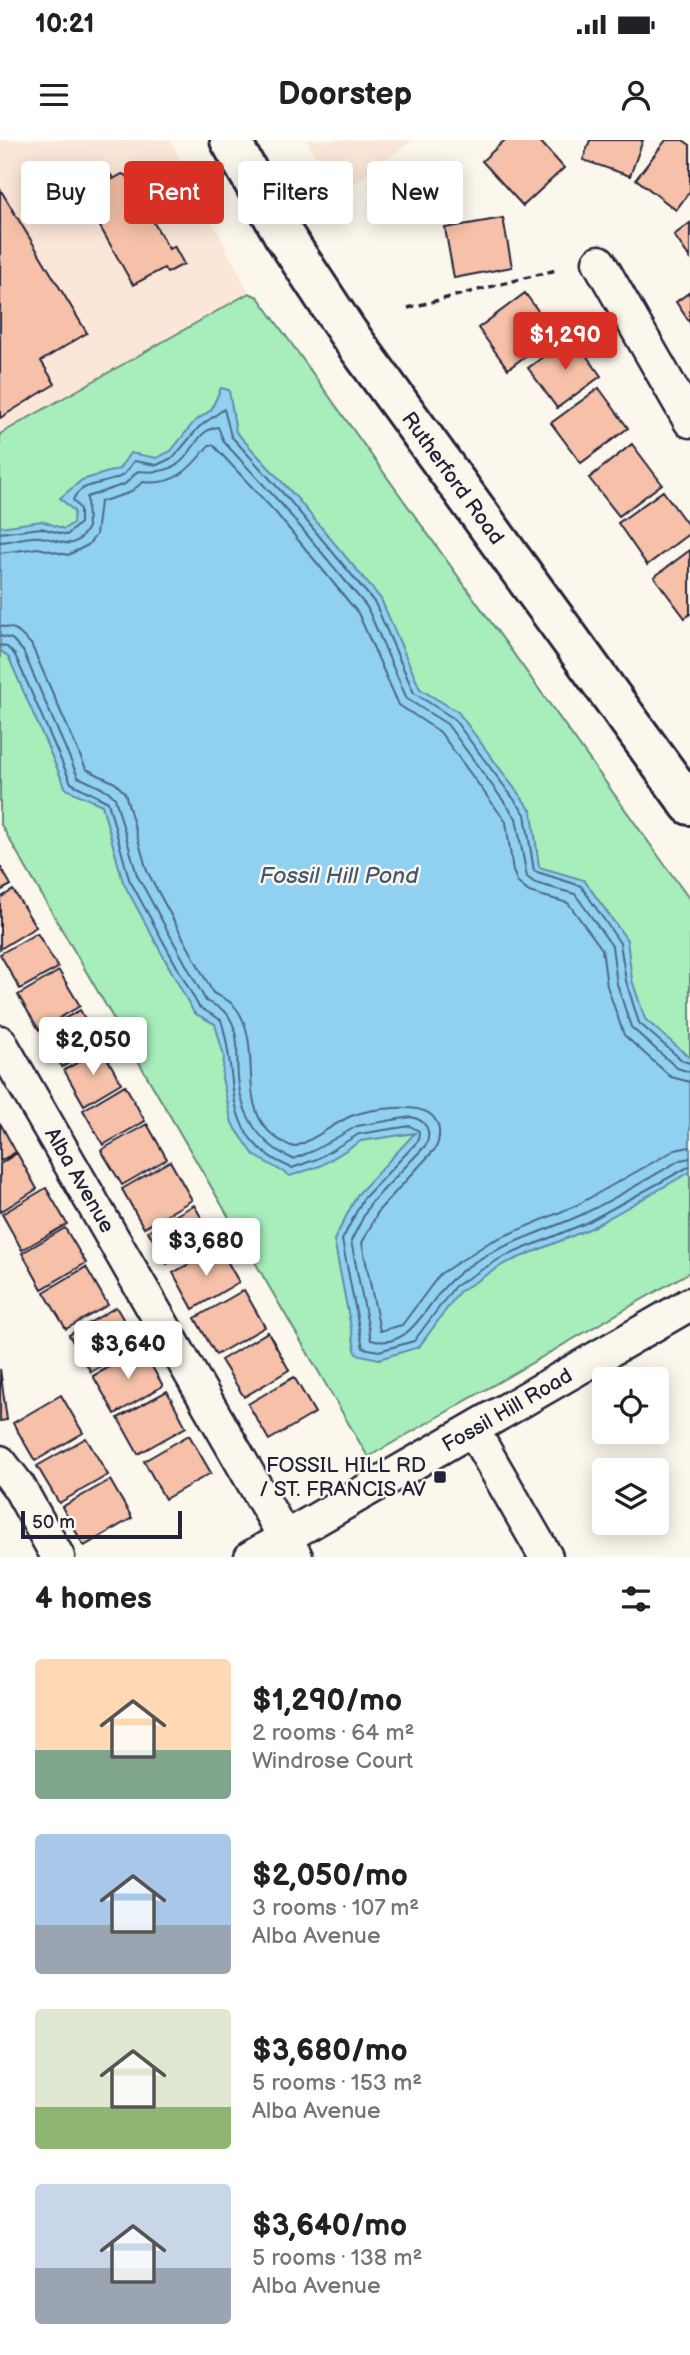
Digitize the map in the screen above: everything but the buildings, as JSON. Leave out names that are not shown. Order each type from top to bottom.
[{"type":"main road","name":"Rutherford Road","points":[[230,140],[283,234],[348,332],[690,806]]},
{"type":"street","points":[[599,262],[690,421]]},
{"type":"street","name":"Alba Avenue","points":[[0,1042],[290,1547]]},
{"type":"street","name":"Fossil Hill Road","points":[[251,1557],[290,1547],[473,1430],[690,1304]]},
{"type":"street","points":[[473,1430],[546,1557]]},
{"type":"street","points":[[0,1462],[19,1487],[58,1557]]},
{"type":"path","points":[[408,309],[556,270]]},
{"type":"shaded area","points":[[0,140],[170,140],[181,161],[124,161],[124,224],[213,224],[249,293],[0,434]]},
{"type":"shaded area","points":[[306,140],[413,140],[385,161],[367,161],[367,174],[353,185],[353,161],[318,161]]},
{"type":"green space","name":"Fossil Hill Pond","points":[[249,293],[258,297],[690,900],[690,1272],[368,1457],[0,823],[0,434]]},
{"type":"water","name":"Fossil Hill Pond","points":[[221,388],[229,390],[236,432],[295,496],[381,599],[420,689],[458,712],[532,812],[539,867],[584,880],[627,940],[632,980],[645,1019],[690,1058],[690,1172],[589,1229],[504,1264],[459,1292],[419,1347],[379,1359],[356,1354],[334,1240],[357,1195],[415,1133],[361,1141],[320,1166],[290,1176],[254,1155],[232,1123],[222,1078],[224,1056],[215,1024],[194,1013],[123,882],[102,805],[66,789],[9,658],[0,650],[0,527],[42,521],[64,529],[73,523],[74,511],[60,498],[82,480],[119,469],[130,453],[157,458],[171,451],[194,422],[211,410]]},
{"type":"place","name":"FOSSIL HILL RD / ST. FRANCIS AV","points":[[440,1477]]}]
